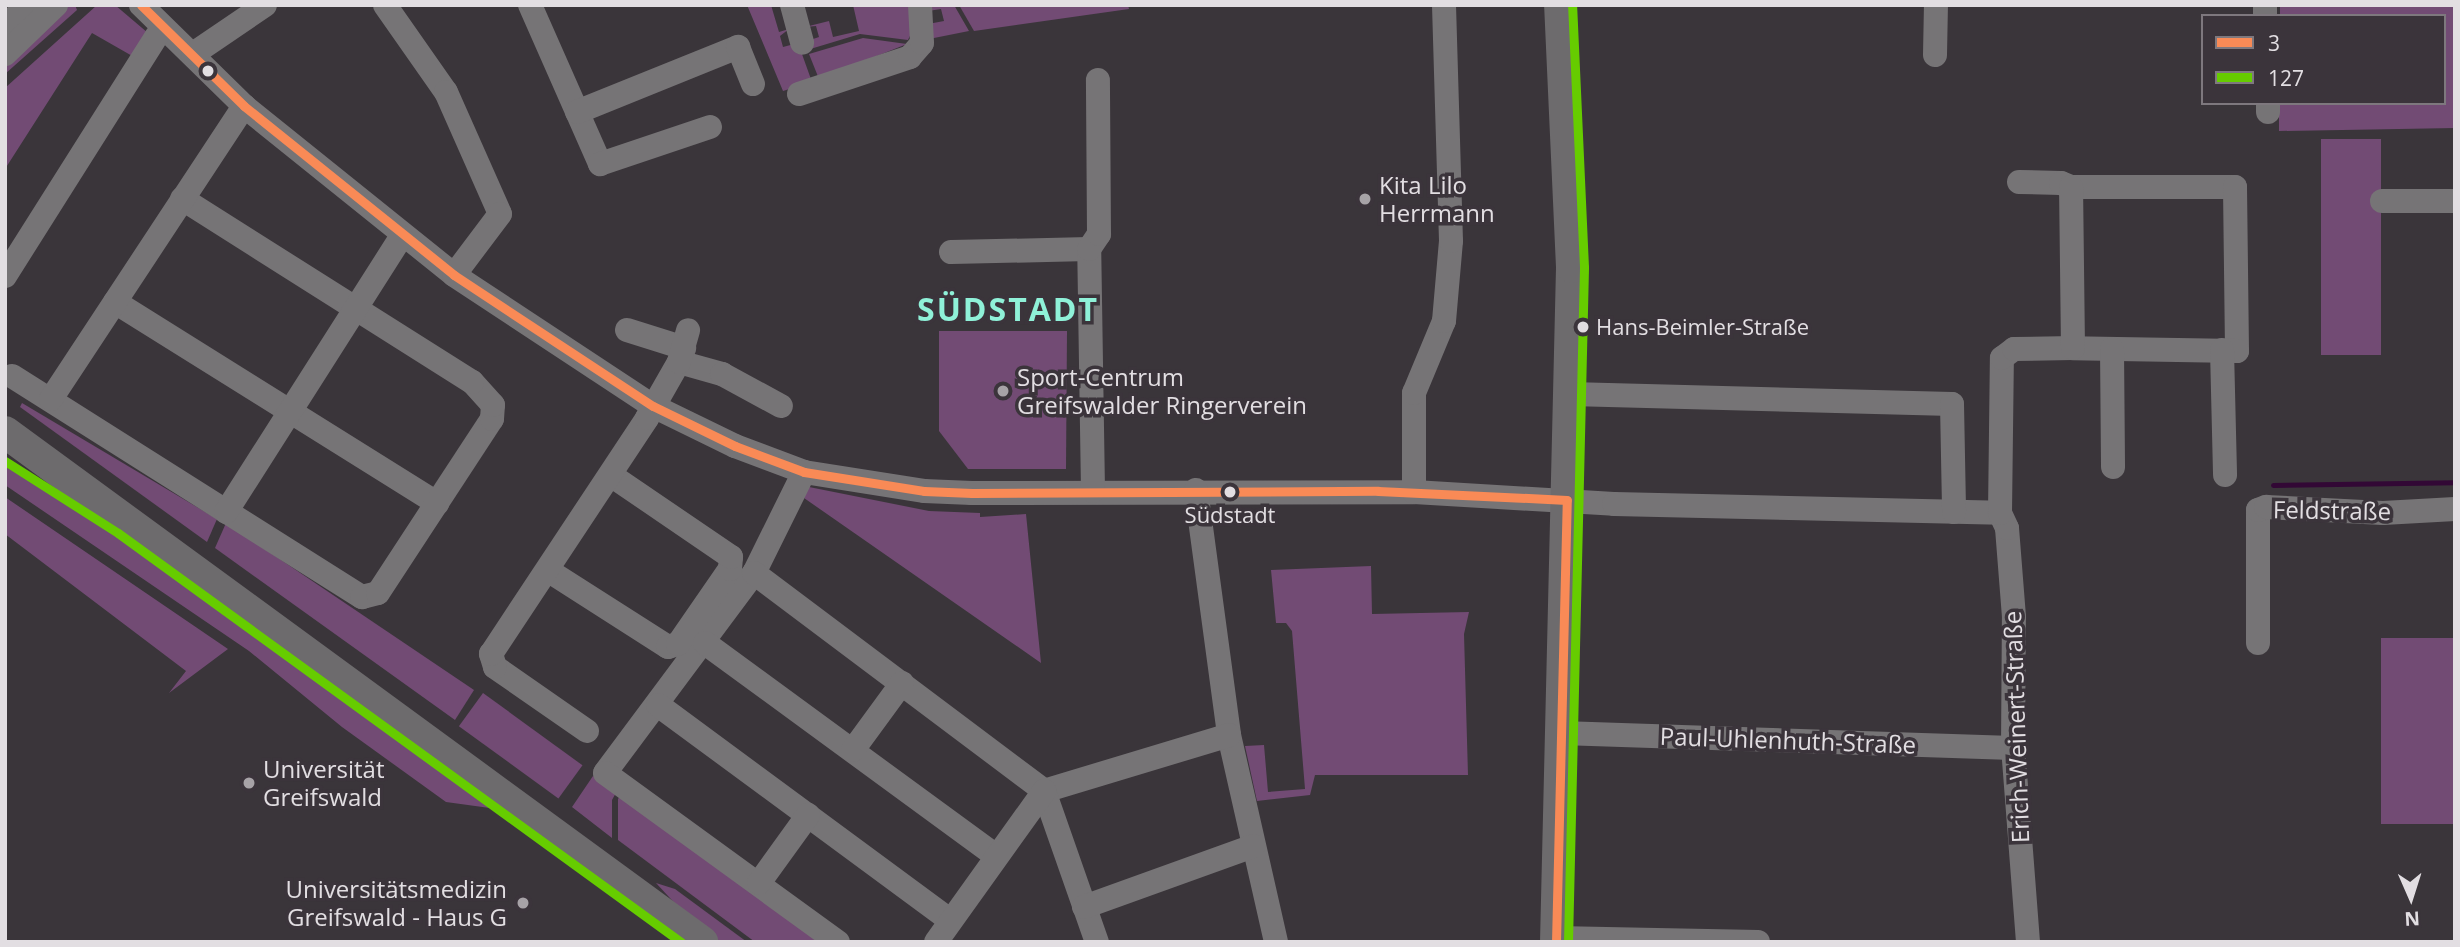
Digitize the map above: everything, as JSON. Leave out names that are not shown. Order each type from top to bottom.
[{"type":"main road","points":[[1556,940],[1572,267],[1560,5]]},
{"type":"main road","points":[[5,432],[125,523],[702,942]]},
{"type":"main road","points":[[5,446],[125,523]]},
{"type":"street","points":[[5,25],[30,5]]},
{"type":"street","points":[[5,54],[56,5]]},
{"type":"street","points":[[141,5],[244,106],[401,237],[454,275],[653,407],[735,446],[804,471],[924,491],[1414,492],[1567,500],[2000,513]]},
{"type":"street","points":[[193,54],[265,5]]},
{"type":"street","points":[[385,5],[446,92],[500,214],[454,275]]},
{"type":"street","points":[[530,5],[597,159],[605,165],[710,127]]},
{"type":"street","points":[[792,5],[802,43]]},
{"type":"street","points":[[799,94],[910,57],[922,43],[920,5]]},
{"type":"street","points":[[1414,492],[1414,393],[1444,321],[1451,241],[1444,5]]},
{"type":"street","points":[[1935,55],[1936,5]]},
{"type":"street","points":[[5,276],[157,22]]},
{"type":"street","points":[[577,112],[738,47],[752,84]]},
{"type":"street","points":[[1093,491],[1089,249],[1099,234],[1098,80]]},
{"type":"street","points":[[51,399],[244,106]]},
{"type":"street","points":[[2019,183],[2061,183],[2071,187],[2235,187],[2237,351],[2073,348],[2071,187]]},
{"type":"street","points":[[12,376],[362,597],[378,593],[492,419],[493,405],[472,382],[182,199]]},
{"type":"street","points":[[2382,201],[2455,201]]},
{"type":"street","points":[[226,512],[357,311],[401,237]]},
{"type":"street","points":[[951,252],[1089,249]]},
{"type":"street","points":[[115,302],[437,503]]},
{"type":"street","points":[[627,330],[684,347],[722,374],[781,406]]},
{"type":"street","points":[[587,731],[495,667],[491,654],[611,475],[653,407],[684,347]]},
{"type":"street","name":"Erich-Weinert-Straße","points":[[2028,942],[2014,748],[2016,659],[2007,528],[2000,513],[2002,358],[2014,349],[2073,348]]},
{"type":"street","points":[[2112,349],[2113,467]]},
{"type":"street","points":[[2221,350],[2225,475]]},
{"type":"street","points":[[1570,394],[1952,404],[1954,512]]},
{"type":"street","points":[[804,471],[754,573],[705,643],[605,773],[838,942]]},
{"type":"street","points":[[549,571],[668,647],[678,644],[730,569],[731,556],[611,475]]},
{"type":"street","points":[[1196,490],[1229,734],[1276,942]]},
{"type":"street","name":"Feldstraße","points":[[2258,643],[2258,510],[2266,507],[2383,513],[2455,509]]},
{"type":"street","points":[[754,573],[1044,791],[1097,942]]},
{"type":"street","points":[[705,643],[995,855]]},
{"type":"street","points":[[853,750],[902,683]]},
{"type":"street","points":[[658,705],[950,920]]},
{"type":"street","name":"Paul-Uhlenhuth-Straße","points":[[1562,733],[2014,748]]},
{"type":"street","points":[[936,942],[995,855],[1044,791],[1229,734]]},
{"type":"street","points":[[760,883],[808,815]]},
{"type":"street","points":[[1084,906],[1253,846]]},
{"type":"street","points":[[1556,940],[1758,942]]},
{"type":"shaded area","points":[[64,5],[75,5],[77,10],[5,74],[5,67]]},
{"type":"shaded area","points":[[115,5],[148,33],[134,57],[92,33],[5,169],[5,88],[96,6]]},
{"type":"shaded area","points":[[747,5],[771,5],[779,32],[789,29],[780,36],[783,47],[798,43],[812,82],[783,91]]},
{"type":"shaded area","points":[[853,5],[912,5],[914,27],[908,40],[860,34],[807,50],[804,42],[819,37],[816,26],[805,27],[829,21],[833,37],[859,31]]},
{"type":"shaded area","points":[[927,5],[954,5],[969,31],[929,39],[928,24],[944,21],[941,9],[928,11]]},
{"type":"shaded area","points":[[959,5],[1128,5],[1129,9],[974,31]]},
{"type":"shaded area","points":[[2280,5],[2455,5],[2455,128],[2279,131],[2279,105],[2446,105],[2446,14],[2280,14]]},
{"type":"shaded area","points":[[863,38],[907,44],[819,79],[809,54]]},
{"type":"shaded area","points":[[2321,139],[2381,139],[2381,355],[2321,355]]},
{"type":"shaded area","name":"Sport-Centrum Greifswalder Ringerverein","points":[[939,331],[1067,331],[1066,469],[968,469],[939,431]]},
{"type":"shaded area","points":[[22,403],[217,519],[207,542],[20,407]]},
{"type":"shaded area","points":[[5,457],[171,569],[497,809],[446,802],[342,727],[249,651],[5,485]]},
{"type":"shaded area","points":[[809,487],[929,511],[980,513],[980,517],[1026,514],[1041,663],[804,498]]},
{"type":"shaded area","points":[[5,497],[228,649],[169,693],[186,671],[5,534]]},
{"type":"shaded area","points":[[226,523],[474,690],[455,720],[215,548]]},
{"type":"shaded area","points":[[1371,566],[1372,614],[1469,612],[1464,634],[1468,775],[1315,775],[1310,795],[1257,801],[1245,746],[1264,745],[1268,792],[1305,789],[1292,631],[1286,623],[1276,623],[1271,570]]},
{"type":"shaded area","points":[[2381,638],[2455,638],[2455,824],[2381,824]]},
{"type":"shaded area","points":[[483,693],[583,765],[558,798],[459,726]]},
{"type":"shaded area","points":[[593,776],[617,791],[612,800],[612,838],[572,807]]},
{"type":"shaded area","points":[[623,792],[827,942],[755,942],[618,840],[618,799]]},
{"type":"shaded area","points":[[656,883],[675,889],[747,942],[719,942],[694,924]]},
{"type":"waterway","points":[[2273,485],[2455,482]]},
{"type":"transit line","name":"3","points":[[141,5],[244,106],[454,275],[653,406],[735,446],[804,472],[924,491],[972,493],[1378,491],[1567,500]]},
{"type":"transit line","name":"127","points":[[1568,942],[1584,267],[1572,5]]},
{"type":"transit line","name":"127","points":[[5,461],[118,533],[681,942]]},
{"type":"transit line","name":"3","points":[[1556,942],[1567,500]]},
{"type":"place","name":"Kita Lilo Herrmann","points":[[1365,199]]},
{"type":"place","name":"Hans-Beimler-Straße","points":[[1583,327]]},
{"type":"place","name":"Sport-Centrum Greifswalder Ringerverein","points":[[1003,391]]},
{"type":"place","name":"Südstadt","points":[[1230,492]]},
{"type":"place","name":"Universität Greifswald","points":[[249,783]]},
{"type":"place","name":"Universitätsmedizin Greifswald - Haus G","points":[[523,903]]},
{"type":"district","name":"SÜDSTADT","points":[[1008,309]]}]
